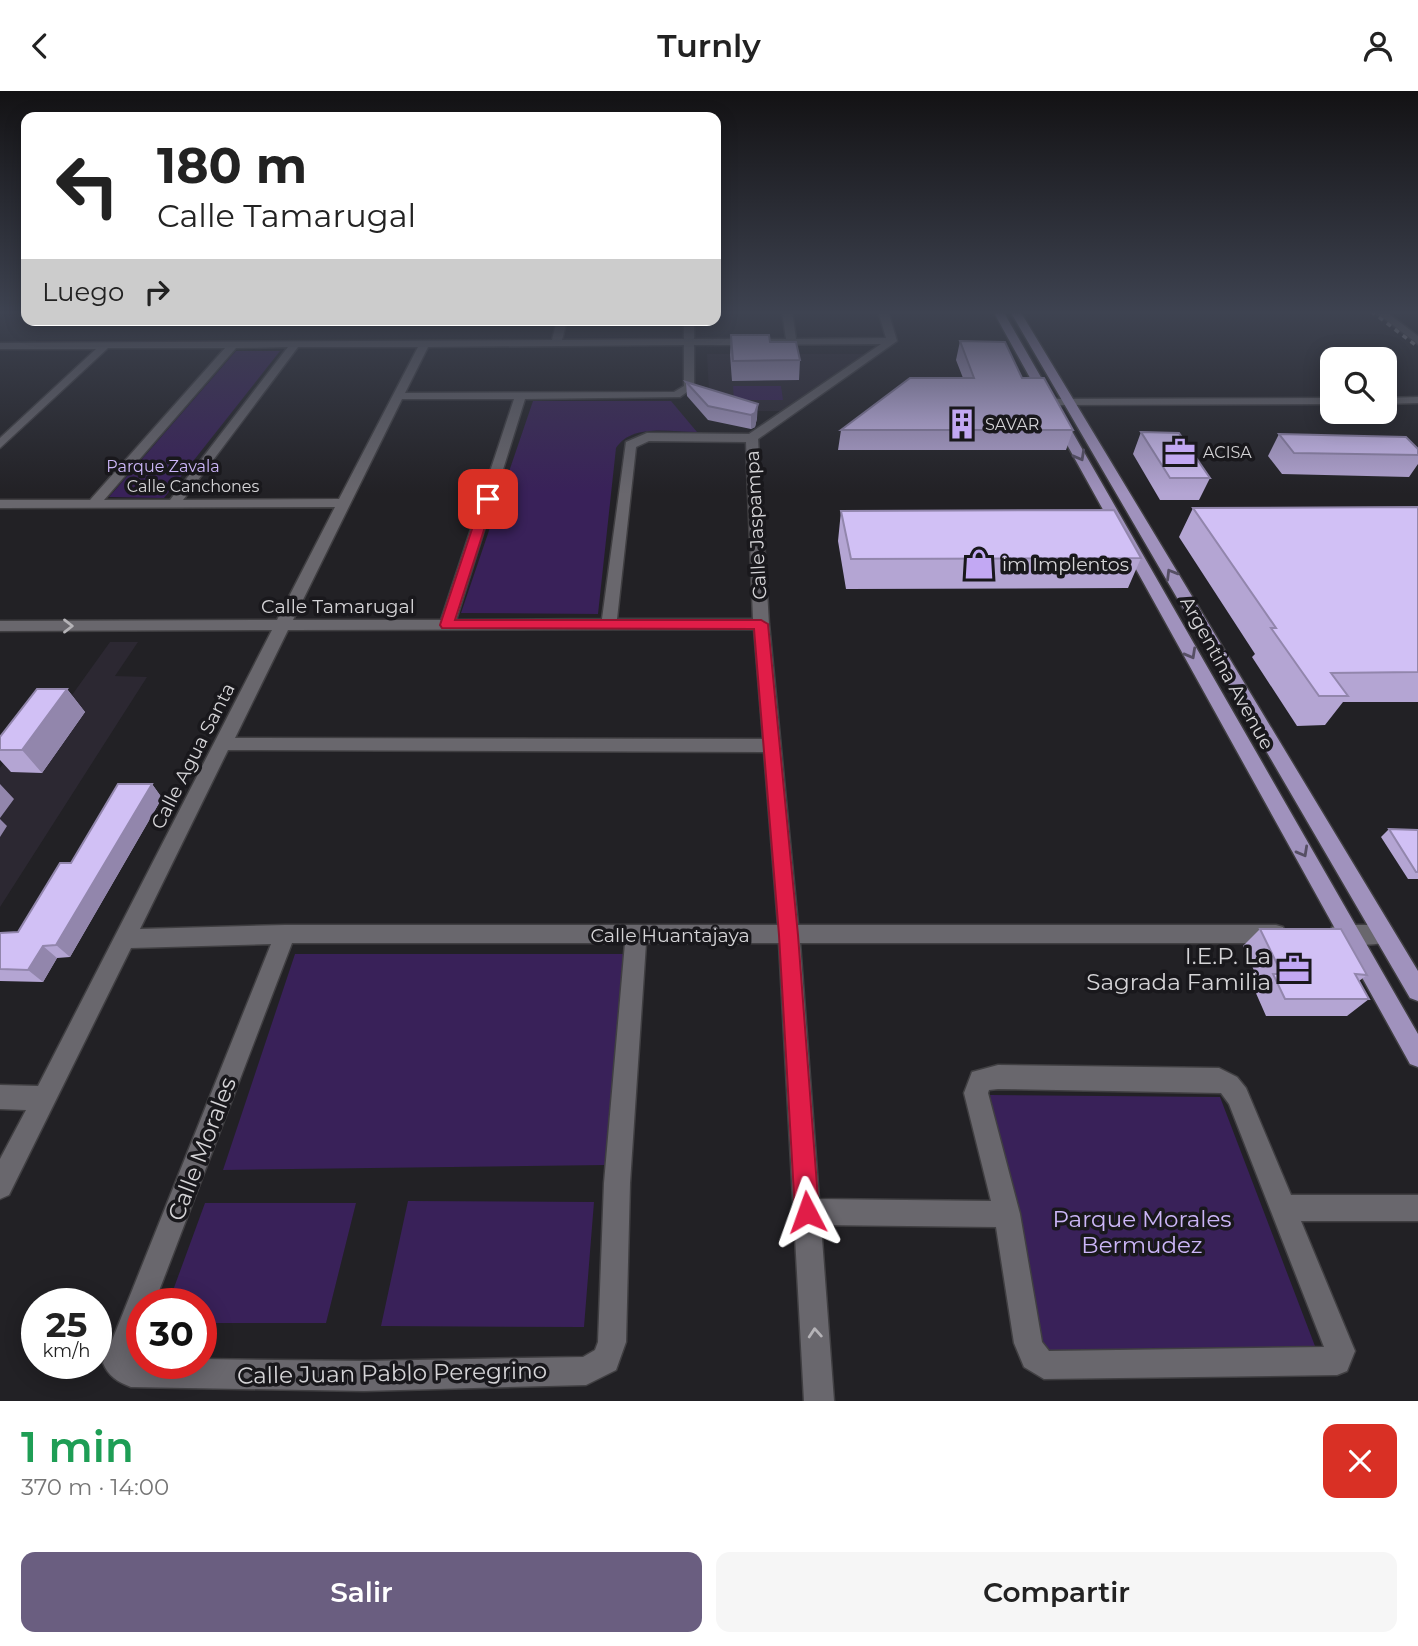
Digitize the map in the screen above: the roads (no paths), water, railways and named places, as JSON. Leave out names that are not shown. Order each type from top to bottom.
[{"type":"main road","name":"Argentina Avenue","points":[[1033,372],[1418,1056]]},
{"type":"main road","name":"Argentina Avenue","points":[[1051,372],[1418,991]]},
{"type":"street","points":[[0,444],[76,372]]},
{"type":"street","points":[[93,504],[209,372]]},
{"type":"street","points":[[173,503],[274,372]]},
{"type":"street","name":"Calle Agua Santa","points":[[0,1186],[410,372]]},
{"type":"street","points":[[398,396],[676,395],[689,387],[689,372]]},
{"type":"street","name":"Calle Jaspampa","points":[[819,1401],[789,935],[761,624],[752,438],[847,372]]},
{"type":"street","points":[[447,625],[521,395]]},
{"type":"street","points":[[1050,402],[1320,401]]},
{"type":"street","points":[[1397,401],[1418,401]]},
{"type":"street","points":[[609,625],[630,445],[647,437],[752,438]]},
{"type":"street","name":"Calle Canchones","points":[[0,504],[344,503]]},
{"type":"street","name":"Calle Tamarugal","points":[[0,626],[761,624]]},
{"type":"street","points":[[223,744],[773,746]]},
{"type":"street","points":[[1322,934],[1384,933]]},
{"type":"street","name":"Calle Huantajaya","points":[[124,939],[285,935],[1295,934]]},
{"type":"street","name":"Calle Morales","points":[[117,1363],[285,935]]},
{"type":"street","name":"Calle Juan Pablo Peregrino","points":[[117,1363],[131,1373],[364,1376],[586,1371],[606,1360],[612,1342],[617,1183],[636,935]]},
{"type":"street","points":[[998,1077],[1219,1080],[1229,1085],[1238,1097],[1282,1208],[1340,1351],[1336,1361],[1044,1366],[1034,1357],[1028,1343],[1007,1214],[976,1093],[980,1080],[998,1077]]},
{"type":"street","points":[[0,1097],[45,1098]]},
{"type":"street","points":[[1282,1208],[1418,1208]]},
{"type":"street","points":[[807,1212],[1007,1214]]},
{"type":"place","name":"SAVAR","points":[[962,424]]},
{"type":"place","name":"ACISA","points":[[1180,452]]},
{"type":"place","name":"im Implentos","points":[[979,564]]},
{"type":"place","name":"I.E.P. La Sagrada Familia","points":[[1294,969]]},
{"type":"park label","name":"Parque Zavala","points":[[163,466]]},
{"type":"park label","name":"Parque Morales Bermudez","points":[[1142,1232]]}]
